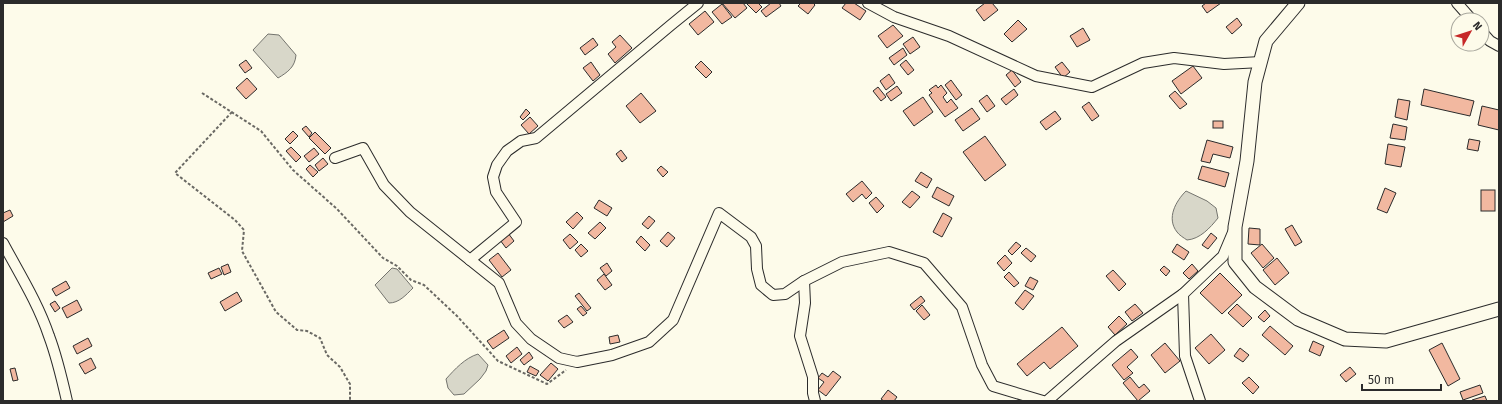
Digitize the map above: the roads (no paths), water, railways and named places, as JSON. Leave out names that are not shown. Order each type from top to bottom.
[{"type":"main road","points":[[1298,3],[1266,41],[1255,82],[1247,161],[1235,227],[1235,262],[1255,287],[1298,320],[1345,339],[1386,341],[1499,309]]},
{"type":"street","points":[[470,260],[516,222],[496,192],[493,177],[497,165],[507,151],[520,141],[536,138],[698,3]]},
{"type":"street","points":[[868,3],[894,17],[949,36],[1036,76],[1092,87],[1143,64],[1174,58],[1224,64],[1261,62]]},
{"type":"street","points":[[1457,3],[1465,12]]},
{"type":"street","points":[[1490,41],[1499,46]]},
{"type":"street","points":[[335,158],[363,148],[384,185],[410,212],[499,282],[516,323],[531,339],[558,358],[577,362],[612,355],[649,342],[661,332],[672,320],[719,213],[751,237],[756,246],[757,269],[761,285],[774,295],[785,294],[804,281],[842,262],[889,252],[924,263],[962,307],[982,365],[993,386],[1044,401]]},
{"type":"street","points":[[1047,401],[1116,341],[1183,294],[1223,256],[1235,227]]},
{"type":"street","points":[[3,242],[49,335],[67,401]]},
{"type":"street","points":[[804,281],[805,304],[800,336],[813,376],[813,393],[815,401]]},
{"type":"street","points":[[1183,294],[1185,356],[1200,401]]}]
